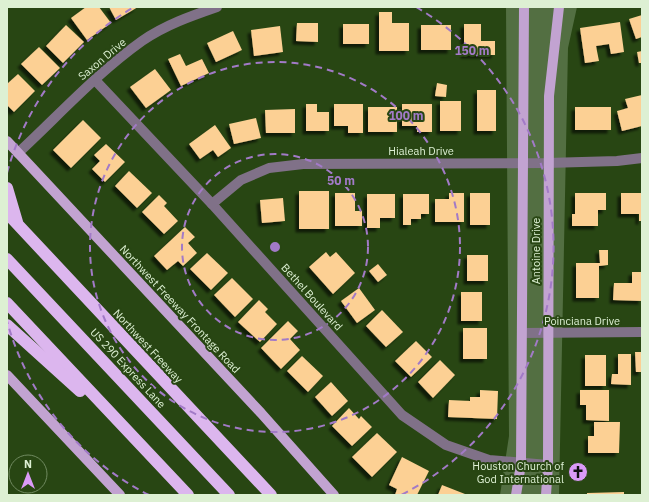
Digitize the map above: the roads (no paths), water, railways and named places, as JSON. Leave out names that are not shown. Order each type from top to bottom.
[{"type":"highway","points":[[7,188],[18,225]]},
{"type":"highway","name":"Northwest Freeway","points":[[7,213],[271,495]]},
{"type":"highway","name":"US 290 Express Lane","points":[[7,259],[229,495]]},
{"type":"highway","points":[[7,303],[188,495]]},
{"type":"highway","points":[[7,325],[144,448]]},
{"type":"main road","name":"Antoine Drive","points":[[516,495],[521,464],[524,7]]},
{"type":"main road","name":"Antoine Drive","points":[[546,495],[548,465],[549,96],[559,7]]},
{"type":"main road","name":"Northwest Freeway Frontage Road","points":[[7,141],[261,413],[334,495]]},
{"type":"main road","points":[[7,375],[120,495]]},
{"type":"street","name":"Saxon Drive","points":[[18,153],[95,80],[143,40],[183,19],[217,7]]},
{"type":"street","name":"Bethel Boulevard","points":[[95,80],[212,204],[402,416],[446,445],[489,460],[521,464],[548,465]]},
{"type":"street","name":"Hialeah Drive","points":[[212,204],[241,180],[269,168],[303,164],[548,163],[617,161],[642,158]]},
{"type":"street","name":"Poinciana Drive","points":[[522,333],[642,332]]},
{"type":"place","name":"Houston Church of God International","points":[[578,472]]}]
